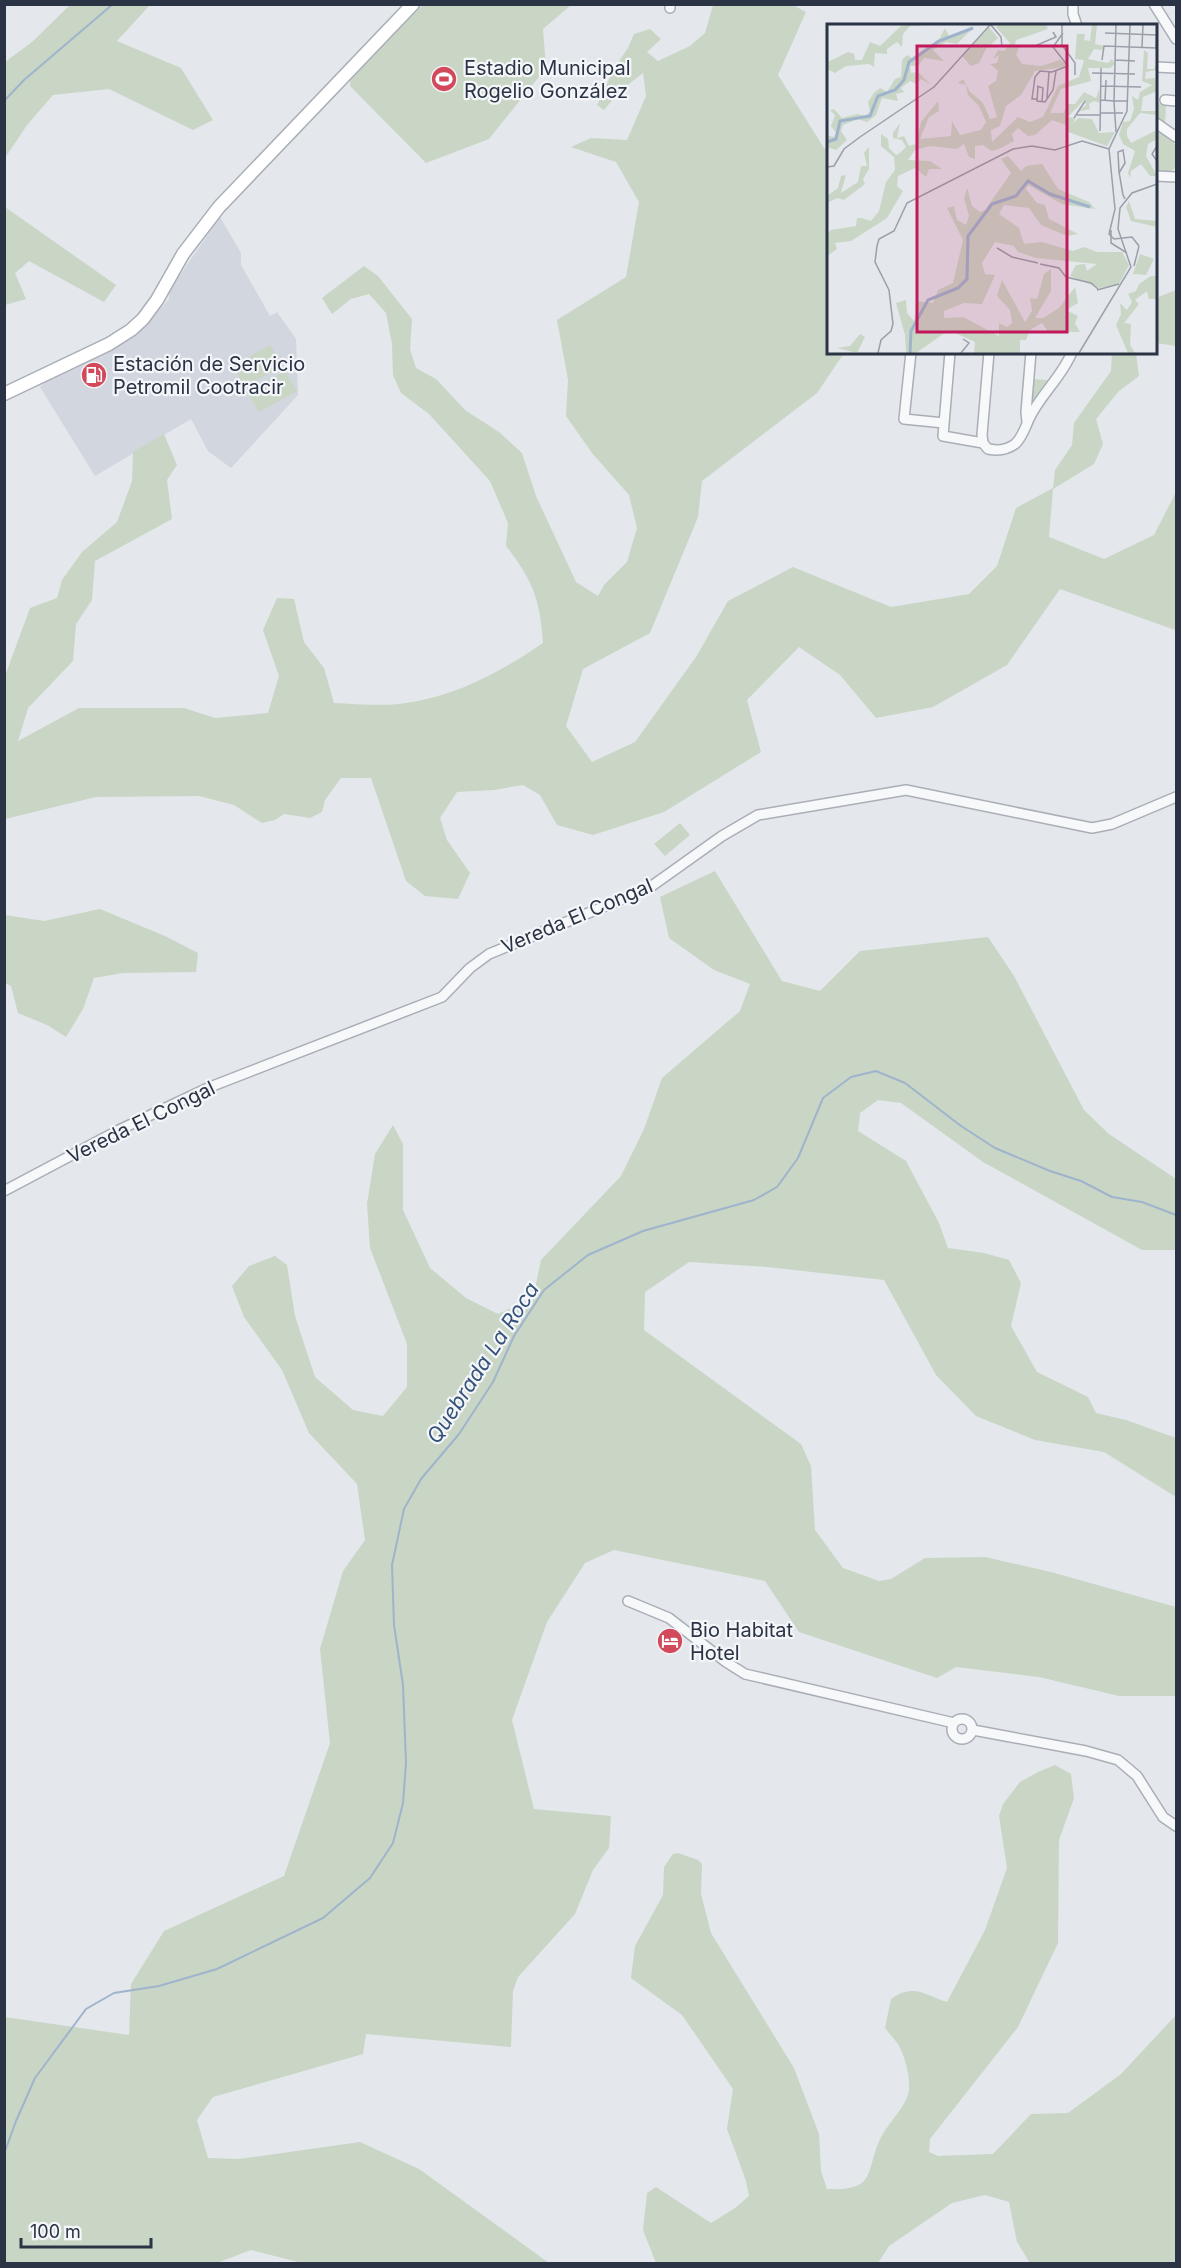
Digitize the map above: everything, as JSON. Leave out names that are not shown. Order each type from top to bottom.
[{"type":"main road","points":[[4,394],[109,344],[137,324],[157,300],[183,254],[219,207],[412,4]]},
{"type":"street","points":[[1073,4],[1076,24]]},
{"type":"street","points":[[1154,4],[1175,34]]},
{"type":"street","points":[[1157,67],[1176,68]]},
{"type":"street","points":[[1165,100],[1176,101]]},
{"type":"street","points":[[1157,124],[1176,137]]},
{"type":"street","points":[[1157,176],[1176,177]]},
{"type":"street","points":[[911,354],[904,419],[944,423]]},
{"type":"street","points":[[950,354],[943,435],[947,438],[983,442]]},
{"type":"street","points":[[989,354],[983,442],[988,449],[997,450],[1007,448],[1023,434],[1039,400],[1065,366],[1071,354]]},
{"type":"street","points":[[1028,423],[1026,412],[1031,354]]},
{"type":"street","name":"Vereda El Congal","points":[[4,1191],[119,1130],[210,1087],[442,997],[470,968],[489,954],[649,888],[722,836],[758,815],[906,790],[1092,828],[1112,824],[1176,797]]},
{"type":"street","points":[[628,1601],[669,1618],[745,1674],[954,1723]]},
{"type":"street","points":[[959,1719],[966,1719],[971,1723],[973,1730],[968,1738],[958,1738],[953,1733],[954,1723],[959,1719]]},
{"type":"street","points":[[973,1730],[1086,1751],[1118,1760],[1137,1776],[1162,1817],[1176,1826]]},
{"type":"shaded area","points":[[220,217],[241,253],[241,265],[270,316],[277,312],[296,339],[298,395],[231,468],[208,451],[191,419],[95,476],[40,387],[51,377],[141,330],[169,299],[169,291]]},
{"type":"green space","points":[[70,5],[150,5],[117,41],[181,68],[213,120],[193,130],[109,89],[53,95],[27,125],[5,158],[5,62],[32,42]]},
{"type":"green space","name":"Estadio Municipal Rogelio González","points":[[423,5],[571,5],[543,29],[546,68],[489,139],[426,163],[350,86],[351,73]]},
{"type":"green space","points":[[713,5],[793,5],[806,12],[778,75],[824,148],[827,149],[827,354],[843,354],[817,393],[702,481],[698,517],[650,633],[583,669],[566,726],[592,762],[635,742],[696,657],[728,601],[793,567],[891,607],[969,594],[997,566],[1016,508],[1053,488],[1055,470],[1072,445],[1074,423],[1111,371],[1112,354],[1136,354],[1139,376],[1119,391],[1096,419],[1103,444],[1094,464],[1053,489],[1049,537],[1104,559],[1154,535],[1176,492],[1176,635],[1175,630],[1060,589],[1007,665],[933,707],[876,718],[840,675],[799,647],[747,700],[761,752],[664,812],[593,835],[557,825],[540,795],[523,785],[494,790],[457,792],[440,818],[447,840],[470,873],[458,899],[425,896],[406,881],[371,778],[341,778],[325,800],[322,812],[310,818],[284,814],[275,820],[262,823],[234,805],[199,796],[96,797],[5,819],[5,676],[30,608],[57,598],[62,580],[82,552],[117,522],[132,481],[133,452],[164,434],[177,465],[167,480],[172,519],[95,561],[92,600],[76,624],[73,661],[28,708],[18,741],[79,708],[184,708],[215,718],[268,713],[279,676],[263,630],[277,598],[294,599],[304,642],[324,668],[334,703],[391,705],[438,696],[492,674],[543,643],[540,614],[534,591],[506,546],[508,523],[490,481],[429,414],[401,393],[393,375],[392,344],[386,313],[369,294],[351,299],[332,314],[322,298],[364,266],[378,276],[412,319],[410,349],[416,368],[436,379],[465,410],[499,432],[522,453],[536,496],[576,582],[598,596],[604,585],[627,562],[637,528],[629,495],[592,453],[566,416],[568,380],[557,320],[626,277],[639,202],[616,162],[571,147],[591,138],[627,140],[646,96],[643,73],[620,91],[604,110],[597,105],[634,34],[650,29],[661,39],[647,52],[658,61],[690,46],[705,33]]},
{"type":"green space","points":[[1157,97],[1158,103],[1166,103],[1165,125],[1157,121]]},
{"type":"green space","points":[[1157,130],[1176,145],[1176,168],[1170,171],[1157,171]]},
{"type":"green space","points":[[5,207],[116,285],[104,302],[29,261],[15,273],[26,299],[5,305]]},
{"type":"green space","points":[[1176,290],[1176,346],[1157,343],[1157,298]]},
{"type":"green space","points":[[270,345],[282,366],[245,387],[233,366]]},
{"type":"green space","points":[[285,371],[297,391],[259,412],[247,392]]},
{"type":"green space","points":[[1031,379],[1049,380],[1028,411]]},
{"type":"green space","points":[[680,823],[690,835],[665,856],[654,844]]},
{"type":"green space","points":[[715,871],[782,981],[820,991],[860,951],[988,937],[1014,976],[1084,1110],[1109,1134],[1176,1179],[1176,1250],[1142,1250],[983,1162],[901,1103],[878,1100],[860,1113],[858,1131],[906,1161],[939,1223],[948,1248],[984,1253],[1009,1260],[1021,1283],[1011,1326],[1037,1372],[1088,1397],[1096,1413],[1126,1420],[1176,1438],[1176,1497],[1104,1452],[1035,1440],[976,1416],[936,1375],[884,1280],[767,1267],[689,1262],[645,1292],[644,1330],[801,1444],[811,1466],[815,1530],[843,1568],[879,1581],[891,1579],[925,1558],[985,1557],[1051,1572],[1176,1607],[1176,1696],[1119,1696],[1039,1677],[956,1667],[937,1678],[799,1632],[765,1581],[614,1550],[585,1563],[547,1622],[512,1720],[534,1809],[611,1816],[609,1848],[593,1870],[575,1914],[518,1977],[513,1991],[511,2047],[366,2034],[363,2054],[213,2097],[197,2120],[208,2158],[239,2159],[360,2142],[419,2169],[549,2263],[306,2264],[251,2250],[214,2264],[5,2263],[5,2017],[129,2035],[131,1984],[164,1931],[284,1876],[330,1743],[320,1649],[343,1571],[365,1540],[357,1484],[309,1433],[282,1370],[244,1317],[232,1286],[249,1266],[275,1256],[287,1265],[295,1316],[315,1377],[353,1410],[383,1416],[407,1387],[407,1344],[370,1248],[367,1204],[375,1154],[393,1125],[403,1144],[403,1210],[430,1268],[466,1298],[498,1314],[533,1298],[541,1260],[621,1176],[644,1129],[662,1078],[740,1011],[750,984],[714,970],[669,938],[660,897]]},
{"type":"green space","points":[[100,909],[165,936],[198,953],[196,972],[123,973],[94,978],[83,1009],[66,1037],[47,1025],[18,1013],[11,986],[5,983],[5,915],[44,921]]},
{"type":"green space","points":[[1055,1765],[1071,1774],[1074,1798],[1059,1840],[1058,1943],[1018,2027],[930,2139],[929,2152],[938,2156],[993,2154],[1031,2114],[1068,2113],[1121,2074],[1176,2015],[1176,2263],[1030,2263],[1017,2242],[1009,2202],[985,2195],[952,2203],[889,2246],[878,2263],[656,2263],[643,2230],[647,2193],[656,2187],[711,2223],[749,2196],[746,2181],[727,2129],[733,2089],[682,2015],[631,1978],[635,1946],[663,1895],[664,1867],[673,1854],[678,1853],[698,1860],[702,1864],[701,1894],[711,1933],[794,2068],[819,2134],[821,2171],[827,2189],[854,2187],[867,2178],[880,2139],[908,2095],[908,2075],[903,2055],[898,2044],[885,2028],[891,1999],[899,1994],[913,1991],[947,2002],[985,1930],[1007,1868],[999,1816],[1003,1804],[1020,1782]]},
{"type":"waterway","points":[[4,101],[24,80],[113,4]]},
{"type":"waterway","name":"Quebrada La Roca","points":[[4,2154],[35,2078],[86,2009],[114,1993],[159,1986],[217,1969],[323,1918],[370,1878],[393,1843],[403,1803],[406,1763],[403,1685],[394,1625],[392,1565],[404,1509],[421,1479],[459,1434],[493,1382],[514,1336],[544,1290],[588,1255],[643,1231],[754,1200],[777,1187],[798,1158],[823,1098],[851,1077],[876,1071],[905,1083],[961,1126],[995,1148],[1081,1181],[1112,1197],[1142,1202],[1176,1215]]},
{"type":"place","name":"Estadio Municipal Rogelio González","points":[[444,79]]},
{"type":"place","name":"Estación de Servicio Petromil Cootracir","points":[[94,375]]},
{"type":"place","name":"Bio Habitat Hotel","points":[[670,1641]]}]
